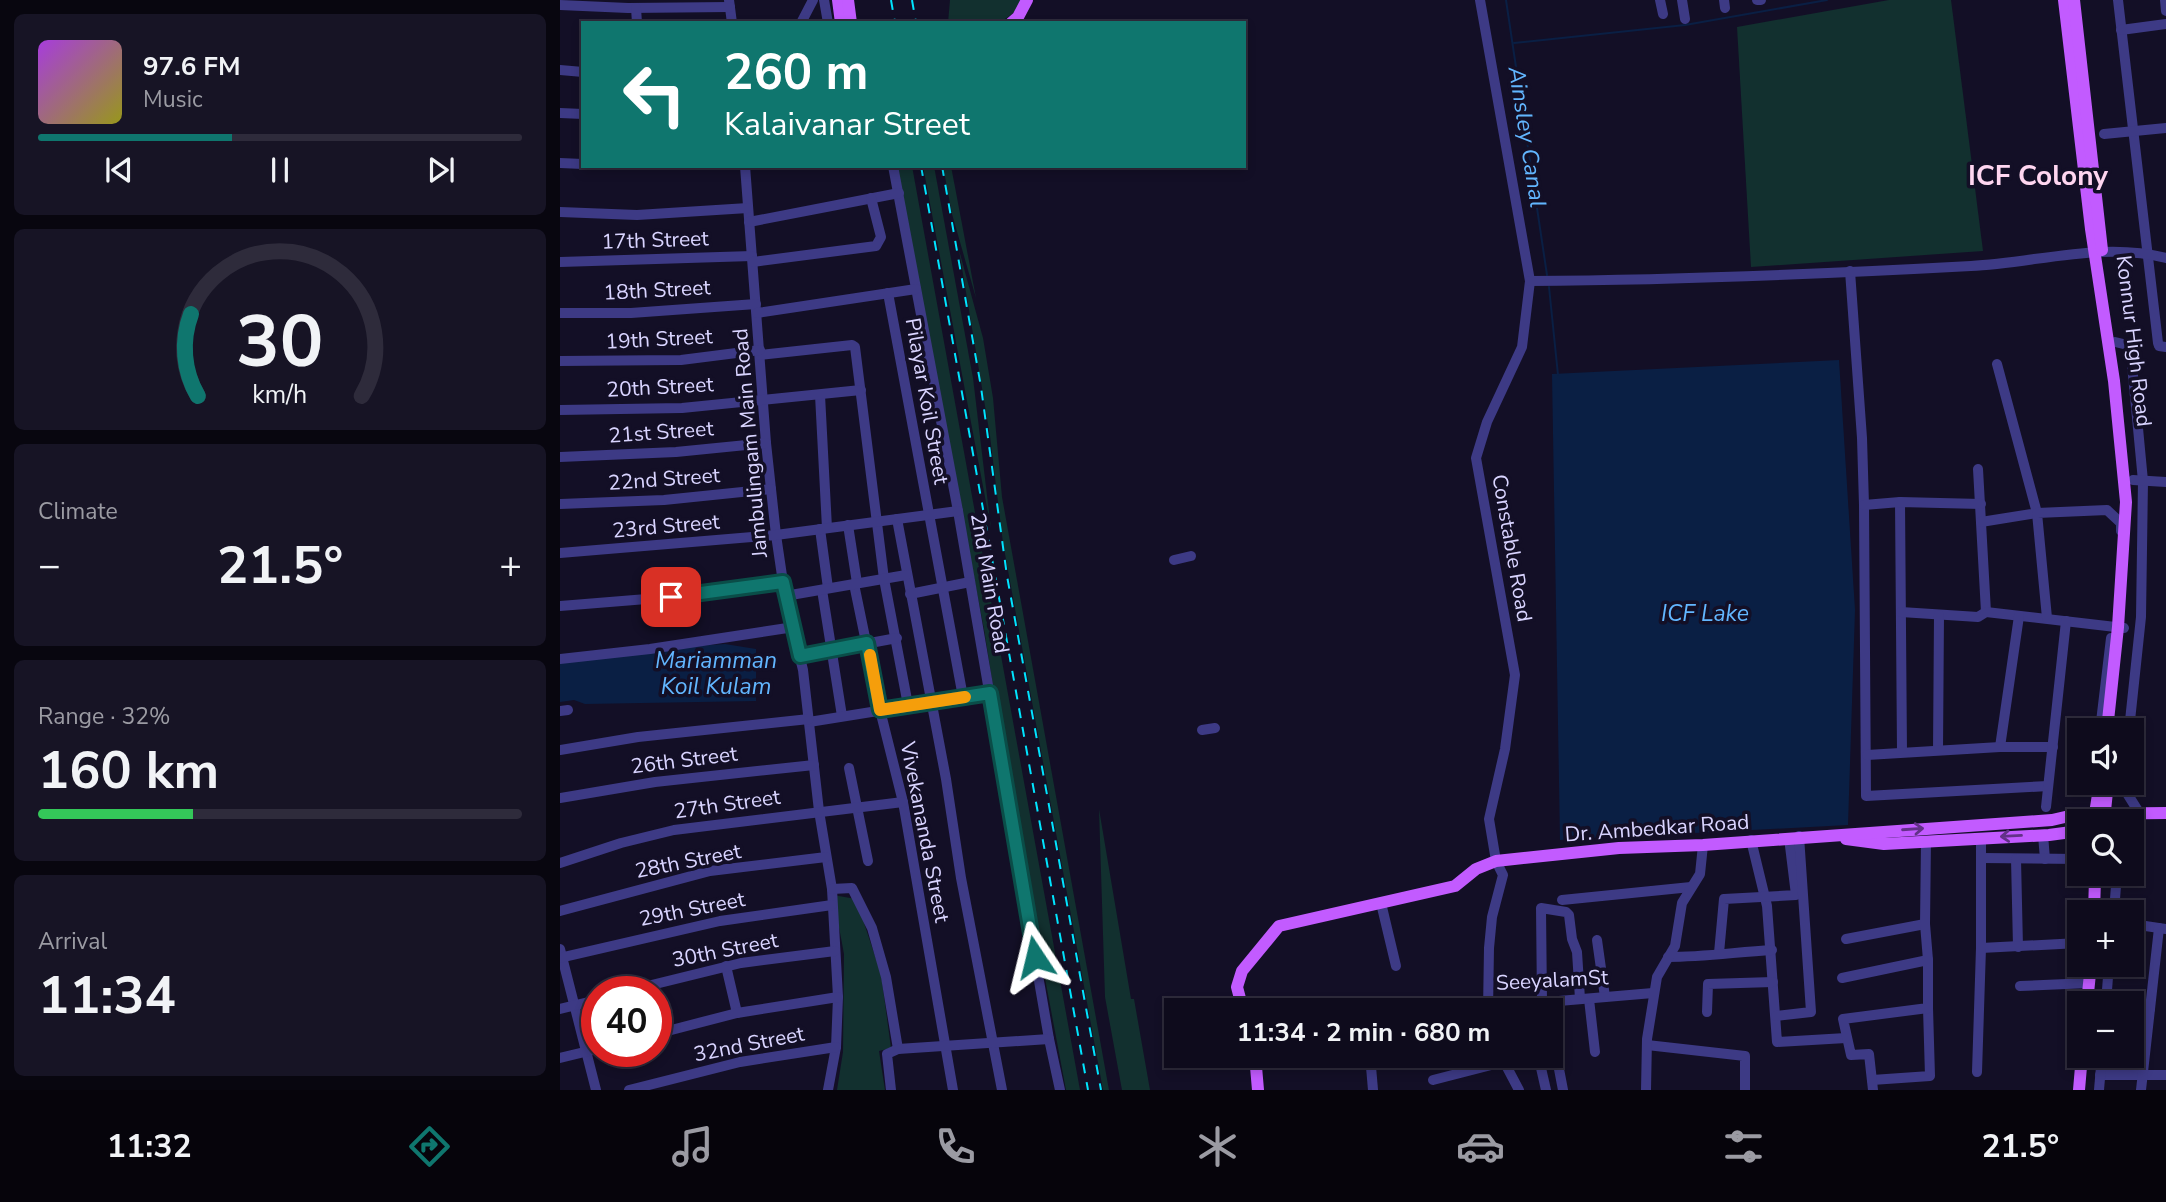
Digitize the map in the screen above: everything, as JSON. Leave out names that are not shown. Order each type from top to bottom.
[{"type":"main road","points":[[838,0],[841,21]]},
{"type":"main road","points":[[848,0],[851,21]]},
{"type":"main road","points":[[1013,21],[1027,0]]},
{"type":"main road","points":[[1025,21],[1036,0]]},
{"type":"main road","points":[[2064,0],[2099,253],[2126,502],[2118,627],[2108,718]]},
{"type":"main road","name":"Konnur High Road","points":[[2074,0],[2097,135],[2099,253],[2138,480],[2118,627],[2114,718]]},
{"type":"main road","name":"Dr. Ambedkar Road","points":[[1496,861],[1619,848],[1703,845],[2045,813],[2067,814]]},
{"type":"main road","points":[[2144,817],[2166,813]]},
{"type":"main road","points":[[2144,819],[2166,821]]},
{"type":"main road","name":"Dr. Ambedkar Road","points":[[1821,835],[1884,844],[2067,832]]},
{"type":"main road","points":[[1240,998],[1237,987],[1242,971],[1279,926],[1455,886],[1476,869],[1496,861]]},
{"type":"main road","points":[[2088,991],[2090,977]]},
{"type":"main road","points":[[1256,1068],[1259,1089]]},
{"type":"main road","points":[[2079,1090],[2081,1068]]},
{"type":"street","points":[[802,21],[813,0]]},
{"type":"street","points":[[824,0],[828,21]]},
{"type":"street","name":"Constable Road","points":[[1480,0],[1530,281],[1521,347],[1487,422],[1476,458],[1516,675],[1489,818],[1496,861],[1503,875],[1492,917],[1488,998]]},
{"type":"street","points":[[1660,0],[1663,14]]},
{"type":"street","points":[[1682,0],[1685,19]]},
{"type":"street","points":[[2118,0],[2158,343],[2159,346],[2166,347]]},
{"type":"street","points":[[2165,0],[2166,11]]},
{"type":"street","points":[[560,5],[636,8],[730,4]]},
{"type":"street","points":[[636,8],[637,21]]},
{"type":"street","points":[[2121,30],[2166,24]]},
{"type":"street","points":[[560,70],[581,72]]},
{"type":"street","points":[[560,113],[581,114]]},
{"type":"street","points":[[2097,135],[2166,128]]},
{"type":"street","points":[[560,163],[581,164]]},
{"type":"street","name":"Jambulingam Main Road","points":[[748,168],[749,222],[776,536],[785,596],[800,656],[819,811],[832,889],[838,997],[836,1047],[828,1090]]},
{"type":"street","name":"2nd Main Road","points":[[893,168],[958,511],[1060,1090]]},
{"type":"street","points":[[749,222],[899,193]]},
{"type":"street","name":"17th Street","points":[[560,262],[753,259],[876,246],[881,237],[870,198]]},
{"type":"street","points":[[560,212],[638,215],[748,208]]},
{"type":"street","points":[[1530,281],[1738,278],[1974,266],[2099,253],[2147,253],[2166,258]]},
{"type":"street","points":[[1850,271],[1862,438],[1866,796],[2048,786]]},
{"type":"street","name":"18th Street","points":[[560,313],[756,308],[916,289]]},
{"type":"street","name":"Pilayar Koil Street","points":[[888,293],[963,697]]},
{"type":"street","points":[[2115,342],[2136,347],[2132,365],[2141,617],[2130,718]]},
{"type":"street","name":"19th Street","points":[[560,361],[681,360],[853,345],[861,390]]},
{"type":"street","points":[[1997,364],[2037,513],[2046,618]]},
{"type":"street","points":[[861,390],[884,579],[908,705]]},
{"type":"street","name":"20th Street","points":[[560,410],[682,408],[861,390]]},
{"type":"street","points":[[820,395],[825,589],[842,716]]},
{"type":"street","name":"21st Street","points":[[560,457],[676,452],[766,443]]},
{"type":"street","points":[[1978,469],[1986,612]]},
{"type":"street","points":[[2138,480],[2166,482]]},
{"type":"street","name":"22nd Street","points":[[560,504],[664,500],[771,489]]},
{"type":"street","points":[[1864,506],[1900,502],[1981,504]]},
{"type":"street","points":[[1900,502],[1902,752]]},
{"type":"street","points":[[1982,522],[2037,513],[2107,510],[2121,523],[2118,627],[2102,718]]},
{"type":"street","name":"23rd Street","points":[[560,553],[776,536],[958,511]]},
{"type":"street","points":[[897,519],[1002,1090]]},
{"type":"street","name":"Vivekananda Street","points":[[848,525],[856,584],[880,710],[903,802],[953,1090]]},
{"type":"street","points":[[1174,559],[1191,556]]},
{"type":"street","points":[[785,596],[906,575]]},
{"type":"street","points":[[560,606],[696,595],[783,582]]},
{"type":"street","points":[[910,594],[970,582]]},
{"type":"street","points":[[1901,612],[1978,617],[1986,612],[2118,627]]},
{"type":"street","points":[[1938,750],[1939,615]]},
{"type":"street","points":[[2000,747],[2019,615]]},
{"type":"street","points":[[2045,859],[2041,835],[2066,621]]},
{"type":"street","points":[[560,659],[650,649],[793,627]]},
{"type":"street","points":[[800,656],[897,638]]},
{"type":"street","points":[[560,750],[638,737],[842,716],[990,693]]},
{"type":"street","points":[[1202,730],[1216,728]]},
{"type":"street","points":[[1867,755],[2000,747],[2053,747]]},
{"type":"street","name":"26th Street","points":[[560,798],[655,782],[814,765]]},
{"type":"street","points":[[849,768],[868,861]]},
{"type":"street","name":"27th Street","points":[[560,863],[621,843],[674,830],[903,802]]},
{"type":"street","points":[[1719,953],[1724,899],[1796,895],[1794,837]]},
{"type":"street","points":[[1776,1016],[1811,1012],[1794,837]]},
{"type":"street","points":[[1977,1072],[1981,838]]},
{"type":"street","points":[[1751,840],[1765,897],[1772,950],[1777,1042],[1846,1038]]},
{"type":"street","points":[[1926,841],[1924,924],[1928,960],[1930,1076],[1872,1085],[1869,1054],[1851,1055],[1843,1019],[1928,1008]]},
{"type":"street","points":[[1642,1089],[1657,976],[1675,946],[1682,904],[1700,874],[1703,845]]},
{"type":"street","name":"28th Street","points":[[560,911],[710,871],[826,857]]},
{"type":"street","points":[[1981,858],[2067,859]]},
{"type":"street","points":[[2016,859],[2018,947]]},
{"type":"street","points":[[1562,900],[1691,887]]},
{"type":"street","points":[[832,889],[852,888],[872,928],[886,977],[898,1049]]},
{"type":"street","points":[[1381,903],[1396,966]]},
{"type":"street","name":"29th Street","points":[[561,955],[720,921],[832,905]]},
{"type":"street","points":[[1546,998],[1541,908],[1566,912],[1569,915],[1595,1052]]},
{"type":"street","points":[[1846,939],[1924,924]]},
{"type":"street","points":[[2141,1090],[2162,928],[2144,926]]},
{"type":"street","points":[[1597,940],[1605,997]]},
{"type":"street","points":[[1981,948],[2067,944]]},
{"type":"street","points":[[1668,957],[1700,957],[1719,953],[1772,950]]},
{"type":"street","name":"30th Street","points":[[672,980],[726,966],[835,951]]},
{"type":"street","points":[[561,955],[581,1019]]},
{"type":"street","points":[[1842,978],[1928,960]]},
{"type":"street","points":[[726,966],[737,1013]]},
{"type":"street","points":[[1707,1012],[1708,984],[1773,982]]},
{"type":"street","points":[[2020,986],[2089,983]]},
{"type":"street","name":"SeeyalamSt","points":[[1563,1002],[1653,993]]},
{"type":"street","points":[[672,1030],[737,1013],[838,997]]},
{"type":"street","points":[[560,1009],[581,1004]]},
{"type":"street","points":[[2144,1008],[2150,1009]]},
{"type":"street","points":[[891,1090],[887,1054],[898,1049],[1049,1039]]},
{"type":"street","points":[[1647,1045],[1745,1056],[1745,1090]]},
{"type":"street","name":"32nd Street","points":[[629,1090],[740,1062],[836,1047]]},
{"type":"street","points":[[560,1058],[581,1053]]},
{"type":"street","points":[[594,1067],[596,1090]]},
{"type":"street","points":[[1371,1068],[1373,1090]]},
{"type":"street","points":[[1433,1080],[1472,1068]]},
{"type":"street","points":[[1507,1068],[1519,1090]]},
{"type":"street","points":[[1541,1068],[1546,1090]]},
{"type":"street","points":[[1559,1068],[1563,1090]]},
{"type":"street","points":[[2099,1090],[2101,1068]]},
{"type":"street","points":[[2100,1075],[2166,1075]]},
{"type":"street","points":[[1904,1078],[1905,1090]]},
{"type":"green space","points":[[950,0],[1022,0],[1016,10],[1000,21],[948,21]]},
{"type":"green space","points":[[1889,0],[1951,0],[1983,251],[1751,267],[1737,27]]},
{"type":"green space","points":[[895,168],[912,168],[1080,1090],[1066,1090],[1007,776],[984,629]]},
{"type":"green space","points":[[923,168],[934,168],[973,378],[991,529]]},
{"type":"green space","points":[[943,168],[951,168],[976,298],[952,214]]},
{"type":"green space","points":[[959,250],[983,338],[993,398],[1002,497],[1109,1090],[1103,1090],[1003,543],[990,436]]},
{"type":"green space","points":[[1099,809],[1131,999],[1134,999],[1150,1090],[1122,1090],[1105,997]]},
{"type":"green space","points":[[833,895],[856,899],[881,974],[891,1048],[879,1051],[885,1090],[837,1090],[843,1052],[844,954]]},
{"type":"water","name":"ICF Lake","points":[[1839,360],[1855,610],[1848,825],[1560,840],[1552,374]]},
{"type":"water","name":"Mariamman Koil Kulam","points":[[725,644],[756,649],[756,701],[585,704],[574,700],[560,702],[560,663],[650,649]]},
{"type":"waterway","name":"Ainsley Canal","points":[[1506,0],[1547,275]]},
{"type":"waterway","points":[[1514,43],[1685,25],[1827,0]]},
{"type":"waterway","name":"Ainsley Canal","points":[[1549,287],[1558,375]]},
{"type":"railway","points":[[891,0],[895,21]]},
{"type":"railway","points":[[912,0],[916,21]]},
{"type":"railway","points":[[921,168],[1088,1090]]},
{"type":"railway","points":[[942,168],[981,387],[1007,576],[1101,1090]]},
{"type":"slow traffic","points":[[870,655],[880,710],[965,697]]},
{"type":"district","name":"ICF Colony","points":[[2038,176]]},
{"type":"route","points":[[671,597],[783,582],[800,656],[867,643],[880,710],[990,693],[1035,957]]}]
